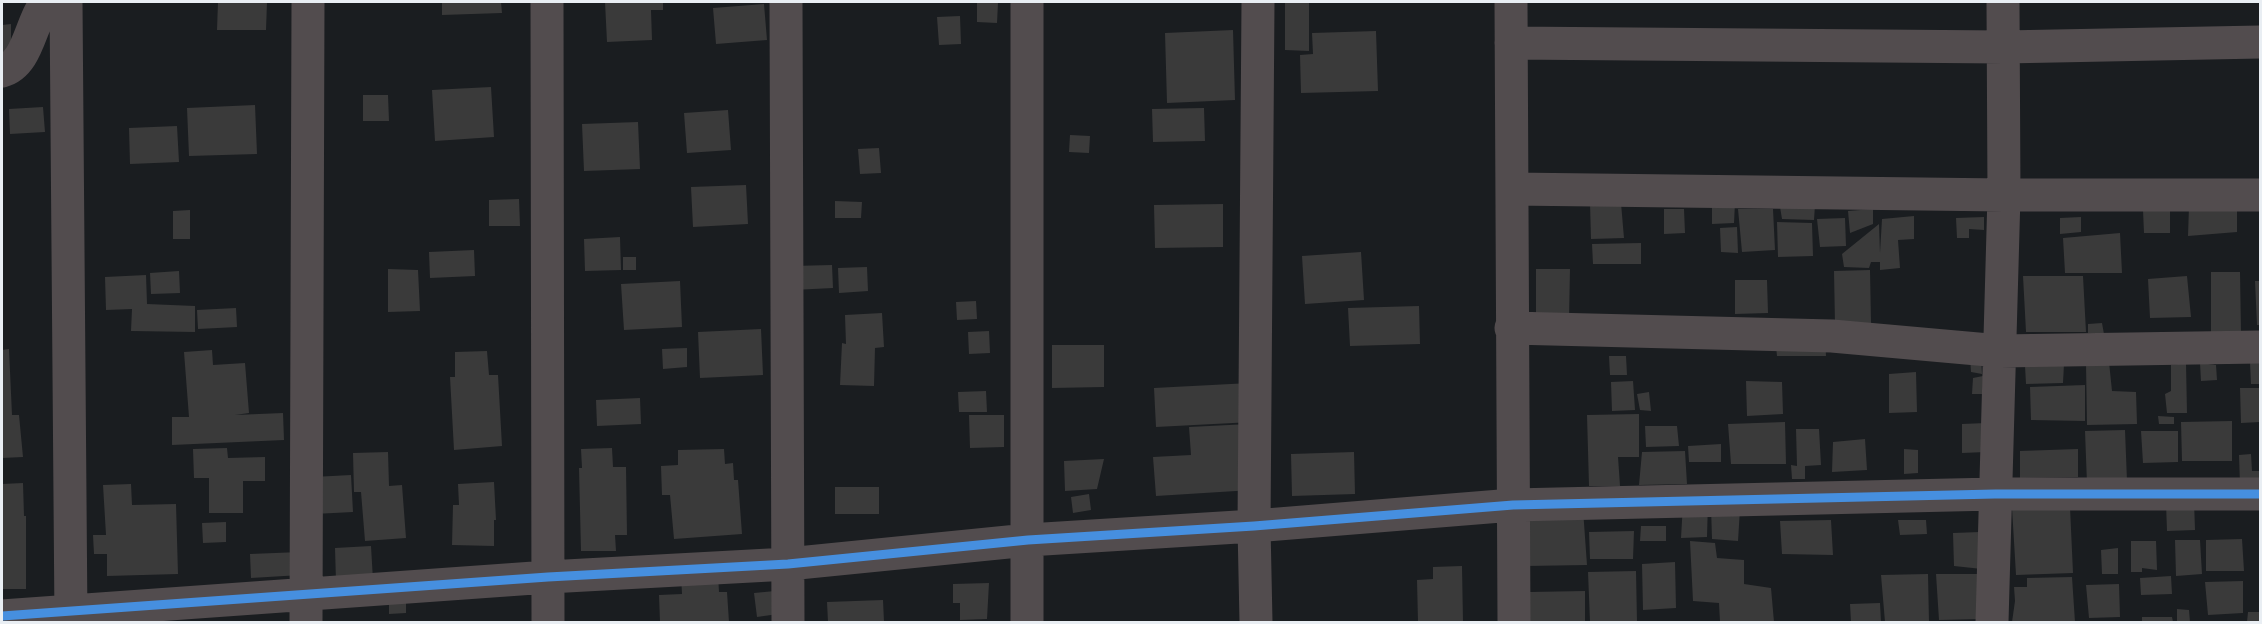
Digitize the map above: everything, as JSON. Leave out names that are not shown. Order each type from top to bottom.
[{"type":"street","points":[[2,71],[8,69],[21,57],[33,26],[47,2]]},
{"type":"street","points":[[66,2],[71,616]]},
{"type":"street","points":[[306,608],[308,2]]},
{"type":"street","points":[[547,2],[548,622]]},
{"type":"street","points":[[786,2],[788,622]]},
{"type":"street","points":[[1027,622],[1028,2]]},
{"type":"street","points":[[1256,622],[1254,526],[1257,2]]},
{"type":"street","points":[[1511,2],[1514,622]]},
{"type":"street","points":[[1992,622],[2004,195],[2003,2]]},
{"type":"street","points":[[1511,43],[2004,47],[2260,42]]},
{"type":"street","points":[[1512,189],[2004,195],[2260,195]]},
{"type":"street","points":[[1511,328],[1832,336],[2000,351],[2260,347]]},
{"type":"street","points":[[2,616],[71,616],[306,608],[548,577],[788,564],[1028,540],[1254,526],[1513,506],[1995,495],[2260,494]]},
{"type":"building","points":[[218,2],[267,2],[266,30],[217,30]]},
{"type":"building","points":[[442,2],[501,2],[502,13],[442,15]]},
{"type":"building","points":[[605,2],[663,2],[663,10],[651,10],[652,40],[607,42]]},
{"type":"building","points":[[977,2],[998,3],[997,23],[977,22]]},
{"type":"building","points":[[1285,2],[1309,2],[1309,51],[1285,50]]},
{"type":"building","points":[[764,4],[767,40],[716,44],[713,8]]},
{"type":"building","points":[[960,16],[961,44],[939,45],[937,17]]},
{"type":"building","points":[[11,24],[11,57],[2,57],[2,25]]},
{"type":"building","points":[[1233,30],[1235,100],[1167,103],[1165,33]]},
{"type":"building","points":[[1376,31],[1378,91],[1301,93],[1300,55],[1313,54],[1312,33]]},
{"type":"building","points":[[491,87],[494,137],[435,141],[432,90]]},
{"type":"building","points":[[363,95],[388,95],[389,121],[363,121]]},
{"type":"building","points":[[255,105],[257,154],[189,156],[187,108]]},
{"type":"building","points":[[43,107],[45,132],[10,134],[9,109]]},
{"type":"building","points":[[1204,108],[1205,141],[1153,142],[1152,109]]},
{"type":"building","points":[[728,110],[731,150],[687,153],[684,113]]},
{"type":"building","points":[[638,122],[640,169],[584,171],[582,124]]},
{"type":"building","points":[[177,126],[179,162],[130,164],[129,128]]},
{"type":"building","points":[[1070,135],[1090,136],[1089,153],[1069,152]]},
{"type":"building","points":[[879,148],[881,173],[860,174],[858,149]]},
{"type":"building","points":[[746,185],[748,224],[693,227],[691,187]]},
{"type":"building","points":[[519,199],[520,226],[489,226],[489,200]]},
{"type":"building","points":[[835,201],[862,202],[861,218],[835,218]]},
{"type":"building","points":[[1590,203],[1621,203],[1624,238],[1591,239]]},
{"type":"building","points":[[1712,203],[1735,203],[1734,223],[1712,224]]},
{"type":"building","points":[[1223,204],[1223,247],[1155,248],[1154,205]]},
{"type":"building","points":[[1815,205],[1814,220],[1782,219],[1780,207]]},
{"type":"building","points":[[2189,206],[2237,206],[2237,232],[2188,236]]},
{"type":"building","points":[[1664,209],[1684,209],[1685,233],[1664,234]]},
{"type":"building","points":[[1738,209],[1773,209],[1775,250],[1742,252]]},
{"type":"building","points":[[1873,209],[1873,224],[1850,233],[1848,211]]},
{"type":"building","points":[[190,210],[190,239],[173,239],[173,211]]},
{"type":"building","points":[[2143,210],[2170,210],[2170,233],[2144,233]]},
{"type":"building","points":[[1914,216],[1914,239],[1898,240],[1900,268],[1880,270],[1880,262],[1871,262],[1869,268],[1844,267],[1842,254],[1879,224],[1880,253],[1882,219]]},
{"type":"building","points":[[1984,217],[1984,230],[1969,229],[1969,238],[1957,238],[1956,218]]},
{"type":"building","points":[[2081,217],[2081,232],[2060,234],[2060,218]]},
{"type":"building","points":[[1845,218],[1846,246],[1820,247],[1817,219]]},
{"type":"building","points":[[1777,222],[1812,223],[1813,256],[1778,257]]},
{"type":"building","points":[[1737,227],[1738,253],[1721,252],[1720,228]]},
{"type":"building","points":[[2120,233],[2122,273],[2065,273],[2063,238]]},
{"type":"building","points":[[620,237],[621,270],[585,271],[584,239]]},
{"type":"building","points":[[1641,243],[1641,264],[1593,264],[1592,244]]},
{"type":"building","points":[[474,250],[475,276],[430,278],[429,252]]},
{"type":"building","points":[[1361,252],[1364,300],[1305,304],[1302,256]]},
{"type":"building","points":[[623,257],[636,257],[636,270],[623,270]]},
{"type":"building","points":[[832,265],[833,288],[793,290],[792,266]]},
{"type":"building","points":[[867,267],[868,291],[839,293],[838,268]]},
{"type":"building","points":[[388,269],[418,270],[420,311],[388,312]]},
{"type":"building","points":[[1536,269],[1570,269],[1569,320],[1536,320]]},
{"type":"building","points":[[1870,270],[1871,323],[1835,325],[1834,271]]},
{"type":"building","points":[[179,271],[180,293],[151,294],[150,273]]},
{"type":"building","points":[[2211,272],[2240,272],[2241,333],[2211,334]]},
{"type":"building","points":[[146,275],[147,304],[195,306],[195,332],[131,331],[132,309],[106,310],[105,277]]},
{"type":"building","points":[[2023,276],[2083,276],[2086,332],[2026,332]]},
{"type":"building","points":[[2187,276],[2191,317],[2150,318],[2148,279]]},
{"type":"building","points":[[1735,280],[1767,280],[1768,313],[1735,314]]},
{"type":"building","points":[[680,281],[682,327],[624,330],[621,284]]},
{"type":"building","points":[[2255,281],[2260,281],[2260,325],[2257,325]]},
{"type":"building","points":[[976,301],[977,319],[957,320],[956,302]]},
{"type":"building","points":[[1419,306],[1420,344],[1350,346],[1348,308]]},
{"type":"building","points":[[236,308],[237,327],[198,329],[197,310]]},
{"type":"building","points":[[882,313],[884,347],[875,348],[874,386],[840,385],[842,343],[846,344],[845,315]]},
{"type":"building","points":[[2102,323],[2104,334],[2088,333],[2088,324]]},
{"type":"building","points":[[761,329],[763,375],[700,378],[698,332]]},
{"type":"building","points":[[989,331],[990,353],[969,354],[968,332]]},
{"type":"building","points":[[1775,337],[1825,337],[1826,356],[1777,356]]},
{"type":"building","points":[[1052,345],[1104,345],[1104,387],[1052,388]]},
{"type":"building","points":[[687,348],[687,367],[663,369],[662,349]]},
{"type":"building","points":[[9,349],[12,415],[19,415],[23,457],[2,458],[2,350]]},
{"type":"building","points":[[212,350],[213,365],[245,363],[249,413],[235,415],[283,413],[284,440],[172,445],[172,417],[189,417],[184,352]]},
{"type":"building","points":[[487,351],[489,375],[498,375],[502,446],[454,450],[450,377],[455,377],[455,352]]},
{"type":"building","points":[[1609,356],[1626,356],[1627,375],[1610,375]]},
{"type":"building","points":[[1970,358],[1981,358],[1982,374],[1971,372]]},
{"type":"building","points":[[2109,362],[2112,391],[2136,392],[2137,424],[2087,425],[2086,363]]},
{"type":"building","points":[[2250,362],[2260,362],[2260,384],[2251,384]]},
{"type":"building","points":[[2186,363],[2187,413],[2167,413],[2165,394],[2171,391],[2171,365]]},
{"type":"building","points":[[2200,363],[2216,365],[2217,380],[2201,381]]},
{"type":"building","points":[[2064,364],[2063,383],[2026,384],[2025,366]]},
{"type":"building","points":[[1916,372],[1917,412],[1889,413],[1889,374]]},
{"type":"building","points":[[1983,376],[1982,394],[1972,394],[1973,378]]},
{"type":"building","points":[[1633,381],[1635,410],[1612,411],[1611,382]]},
{"type":"building","points":[[1746,381],[1782,382],[1783,414],[1747,416]]},
{"type":"building","points":[[1250,383],[1252,422],[1156,427],[1154,388]]},
{"type":"building","points":[[2085,385],[2085,421],[2031,420],[2030,387]]},
{"type":"building","points":[[2240,388],[2260,388],[2260,422],[2241,423]]},
{"type":"building","points":[[986,391],[987,412],[959,412],[958,392]]},
{"type":"building","points":[[1649,392],[1651,411],[1640,410],[1637,394]]},
{"type":"building","points":[[640,398],[641,424],[597,426],[596,400]]},
{"type":"building","points":[[1639,414],[1639,457],[1618,457],[1620,486],[1589,486],[1587,415]]},
{"type":"building","points":[[969,415],[1004,415],[1004,447],[970,448]]},
{"type":"building","points":[[2158,416],[2174,417],[2174,424],[2159,424]]},
{"type":"building","points":[[2232,421],[2232,461],[2182,461],[2181,422]]},
{"type":"building","points":[[1785,422],[1786,464],[1731,464],[1728,424]]},
{"type":"building","points":[[1986,423],[1986,452],[1962,453],[1962,424]]},
{"type":"building","points":[[1249,424],[1252,490],[1156,496],[1153,457],[1191,455],[1189,427]]},
{"type":"building","points":[[1645,426],[1677,426],[1679,446],[1646,447]]},
{"type":"building","points":[[1796,429],[1819,429],[1821,465],[1805,466],[1805,479],[1792,479],[1791,465],[1797,466]]},
{"type":"building","points":[[2125,430],[2127,481],[2087,484],[2085,431]]},
{"type":"building","points":[[2141,431],[2178,431],[2178,462],[2143,463]]},
{"type":"building","points":[[1865,439],[1867,470],[1832,472],[1833,442]]},
{"type":"building","points":[[1721,444],[1721,462],[1689,462],[1688,446]]},
{"type":"building","points":[[227,448],[228,458],[265,457],[265,481],[243,481],[243,513],[209,513],[209,478],[194,478],[193,449]]},
{"type":"building","points":[[612,448],[613,467],[626,467],[627,535],[615,535],[616,551],[581,551],[579,468],[582,468],[581,449]]},
{"type":"building","points":[[724,449],[725,464],[733,463],[734,480],[738,480],[742,534],[674,539],[670,495],[662,495],[661,466],[678,465],[678,450]]},
{"type":"building","points":[[1904,449],[1918,450],[1918,473],[1904,474]]},
{"type":"building","points":[[2078,449],[2078,477],[2020,478],[2020,451]]},
{"type":"building","points":[[1685,451],[1687,484],[1639,485],[1642,452]]},
{"type":"building","points":[[388,452],[389,486],[402,485],[406,538],[365,541],[361,492],[354,492],[353,453]]},
{"type":"building","points":[[1354,452],[1355,494],[1292,496],[1291,454]]},
{"type":"building","points":[[2251,454],[2252,471],[2260,471],[2260,484],[2240,484],[2239,455]]},
{"type":"building","points":[[1104,459],[1097,489],[1065,491],[1064,461]]},
{"type":"building","points":[[351,475],[353,512],[314,514],[313,477]]},
{"type":"building","points":[[494,482],[496,520],[494,520],[494,546],[452,545],[453,505],[459,505],[458,484]]},
{"type":"building","points":[[23,483],[24,516],[26,516],[26,589],[2,589],[2,484]]},
{"type":"building","points":[[131,484],[132,505],[176,504],[178,574],[107,576],[107,554],[94,554],[93,535],[106,535],[103,485]]},
{"type":"building","points":[[835,487],[879,487],[879,514],[835,514]]},
{"type":"building","points":[[1089,494],[1091,510],[1073,513],[1071,497]]},
{"type":"building","points":[[2194,501],[2195,530],[2167,531],[2166,503]]},
{"type":"building","points":[[1708,502],[1707,537],[1681,538],[1683,503]]},
{"type":"building","points":[[1711,507],[1740,509],[1738,541],[1712,539]]},
{"type":"building","points":[[2070,507],[2073,573],[2016,575],[2012,508]]},
{"type":"building","points":[[1524,509],[1583,509],[1587,565],[1526,566]]},
{"type":"building","points":[[1831,520],[1833,555],[1782,554],[1780,521]]},
{"type":"building","points":[[1898,520],[1926,520],[1927,534],[1900,535]]},
{"type":"building","points":[[226,522],[226,542],[203,543],[202,523]]},
{"type":"building","points":[[1641,526],[1666,526],[1666,541],[1640,541]]},
{"type":"building","points":[[1634,531],[1633,559],[1590,559],[1589,532]]},
{"type":"building","points":[[1980,532],[1982,569],[1954,566],[1953,533]]},
{"type":"building","points":[[2242,539],[2244,571],[2206,571],[2206,540]]},
{"type":"building","points":[[2175,540],[2200,540],[2202,574],[2176,576]]},
{"type":"building","points":[[1690,541],[1715,543],[1717,558],[1744,560],[1744,584],[1771,588],[1774,622],[1720,622],[1719,603],[1693,601]]},
{"type":"building","points":[[2131,541],[2156,541],[2157,570],[2142,568],[2142,572],[2131,572]]},
{"type":"building","points":[[371,546],[373,580],[336,582],[335,548]]},
{"type":"building","points":[[2118,548],[2118,574],[2102,574],[2101,550]]},
{"type":"building","points":[[300,552],[301,575],[251,578],[250,554]]},
{"type":"building","points":[[1675,562],[1676,608],[1643,610],[1642,564]]},
{"type":"building","points":[[1462,566],[1463,622],[1418,622],[1417,580],[1433,579],[1433,567]]},
{"type":"building","points":[[1636,571],[1637,622],[1590,622],[1588,572]]},
{"type":"building","points":[[718,574],[719,592],[727,592],[729,622],[660,622],[659,595],[682,594],[681,575]]},
{"type":"building","points":[[1928,574],[1929,622],[1885,622],[1881,575]]},
{"type":"building","points":[[1936,574],[1982,574],[1982,619],[1939,620]]},
{"type":"building","points":[[2171,576],[2172,594],[2141,595],[2140,578]]},
{"type":"building","points":[[2072,577],[2075,622],[2012,622],[2014,587],[2027,587],[2027,578]]},
{"type":"building","points":[[2243,581],[2243,613],[2208,615],[2205,582]]},
{"type":"building","points":[[989,583],[987,619],[960,620],[960,603],[953,603],[953,584]]},
{"type":"building","points":[[2119,584],[2120,617],[2089,618],[2086,585]]},
{"type":"building","points":[[775,591],[778,614],[757,617],[754,593]]},
{"type":"building","points":[[1585,591],[1585,622],[1530,622],[1530,592]]},
{"type":"building","points":[[883,600],[884,622],[828,622],[827,602]]},
{"type":"building","points":[[406,602],[406,613],[389,614],[389,603]]},
{"type":"building","points":[[1880,603],[1881,622],[1851,622],[1850,604]]},
{"type":"building","points":[[2177,609],[2189,610],[2190,622],[2177,622]]},
{"type":"building","points":[[2248,612],[2260,612],[2260,622],[2247,622]]},
{"type":"building","points":[[2142,617],[2172,617],[2173,622],[2142,622]]},
{"type":"cycle path","points":[[2,616],[548,577],[788,564],[1028,540],[1254,526],[1513,505],[1995,494],[2260,494]]}]
